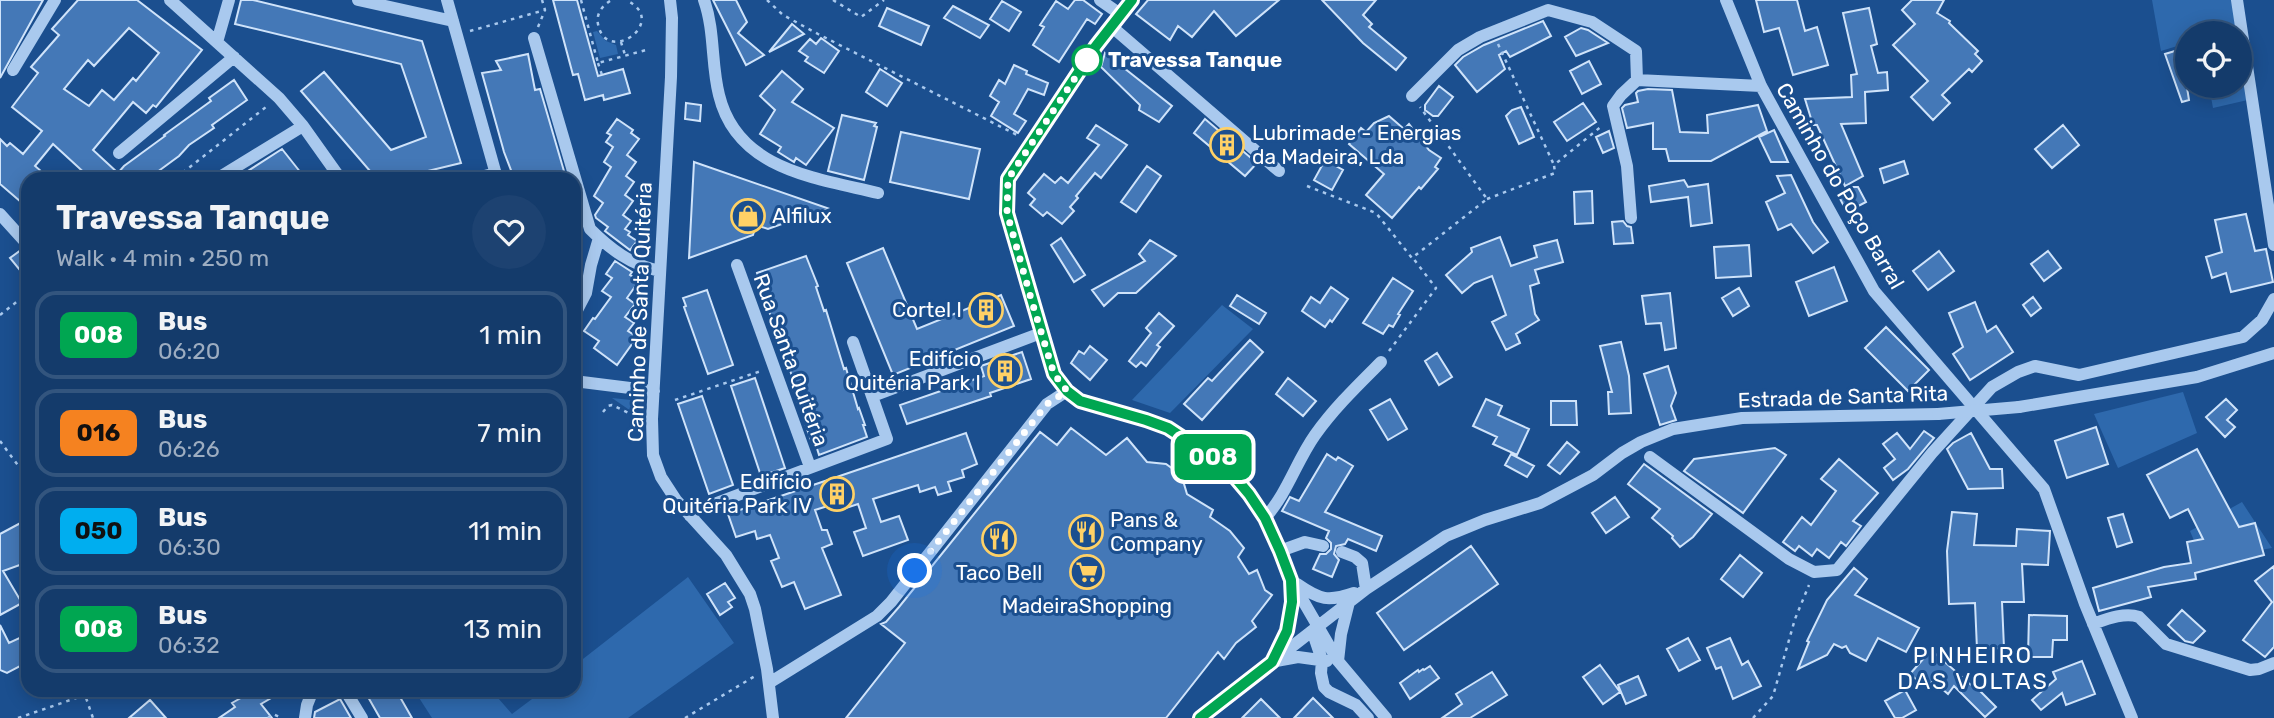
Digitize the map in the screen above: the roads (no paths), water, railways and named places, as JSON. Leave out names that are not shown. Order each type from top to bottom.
[{"type":"street","points":[[13,70],[55,0]]},
{"type":"street","points":[[170,0],[279,98],[303,125],[336,172]]},
{"type":"street","points":[[217,42],[229,0]]},
{"type":"street","points":[[358,0],[453,21]]},
{"type":"street","points":[[416,0],[420,13]]},
{"type":"street","points":[[447,0],[495,172]]},
{"type":"street","name":"Caminho de Santa Quitéria","points":[[670,0],[671,77],[653,455],[661,477],[676,500],[726,555],[750,594],[769,683],[773,718]]},
{"type":"street","points":[[704,0],[712,32],[719,95],[728,120],[740,137],[761,157],[776,165],[878,193]]},
{"type":"street","points":[[1100,0],[1119,14]]},
{"type":"street","points":[[1132,0],[1119,14],[1008,179],[1002,215],[1054,374],[1067,391],[1080,401],[1168,428],[1195,444],[1233,475],[1265,518],[1291,580],[1338,662],[1386,718]]},
{"type":"street","name":"Caminho do Poço Barral","points":[[1726,0],[1761,86],[1874,291],[2043,489],[2129,716]]},
{"type":"street","points":[[2237,0],[2274,245]]},
{"type":"street","points":[[1412,96],[1458,50],[1492,32],[1548,10],[1592,22],[1636,51],[1637,80]]},
{"type":"street","points":[[1111,26],[1279,171]]},
{"type":"street","points":[[534,38],[573,172]]},
{"type":"street","points":[[119,153],[234,57]]},
{"type":"street","points":[[1631,218],[1627,166],[1613,106],[1621,94],[1637,80],[1761,86]]},
{"type":"street","points":[[228,172],[303,125]]},
{"type":"street","points":[[581,198],[590,229],[599,238],[633,264],[660,271]]},
{"type":"street","points":[[0,214],[21,237]]},
{"type":"street","points":[[581,303],[586,293],[599,238]]},
{"type":"street","name":"Rua Santa Quitéria","points":[[737,265],[810,467]]},
{"type":"street","points":[[1650,457],[1789,559],[1814,572],[1838,570],[1926,460],[1992,387],[2035,366],[2078,375],[2243,337],[2262,320],[2274,299]]},
{"type":"street","points":[[873,396],[1041,333]]},
{"type":"street","name":"Rua Santa Quitéria","points":[[691,516],[698,510],[887,439],[853,342]]},
{"type":"street","name":"Estrada de Santa Rita","points":[[1200,718],[1366,589],[1446,536],[1485,520],[1540,503],[1593,475],[1641,442],[1672,429],[1742,418],[1938,414],[2019,407],[2196,377],[2274,353]]},
{"type":"street","points":[[1265,518],[1288,487],[1316,434],[1381,362]]},
{"type":"street","points":[[581,382],[654,391]]},
{"type":"street","points":[[769,683],[877,616],[1047,404],[1067,391]]},
{"type":"street","points":[[1280,551],[1305,542],[1323,546]]},
{"type":"street","points":[[1342,552],[1355,556],[1362,563],[1366,589]]},
{"type":"street","points":[[1272,662],[1287,631],[1291,614],[1291,580]]},
{"type":"street","name":"Estrada de Santa Rita","points":[[1291,580],[1323,599],[1335,600],[1366,589]]},
{"type":"street","points":[[1338,662],[1349,602]]},
{"type":"street","points":[[2093,624],[2133,615],[2166,644],[2250,670],[2259,670],[2274,663]]},
{"type":"street","points":[[1318,627],[1315,639],[1322,660],[1324,687],[1356,705],[1368,718]]},
{"type":"street","points":[[1272,662],[1297,657],[1338,662]]},
{"type":"street","points":[[305,718],[310,697]]},
{"type":"street","points":[[349,697],[362,718]]},
{"type":"place","name":"Travessa Tanque","points":[[1087,60]]},
{"type":"place","name":"Lubrimade - Energias da Madeira, Lda","points":[[1227,145]]},
{"type":"place","name":"Alfilux","points":[[748,216]]},
{"type":"place","name":"Cortel I","points":[[986,310]]},
{"type":"place","name":"Edifício Quitéria Park I","points":[[1005,371]]},
{"type":"place","name":"Edifício Quitéria Park IV","points":[[837,494]]},
{"type":"place","name":"Pans & Company","points":[[1086,532]]},
{"type":"place","name":"Taco Bell","points":[[999,539]]},
{"type":"place","name":"MadeiraShopping","points":[[1087,572]]},
{"type":"district","name":"PINHEIRO DAS VOLTAS","points":[[1973,668]]}]
